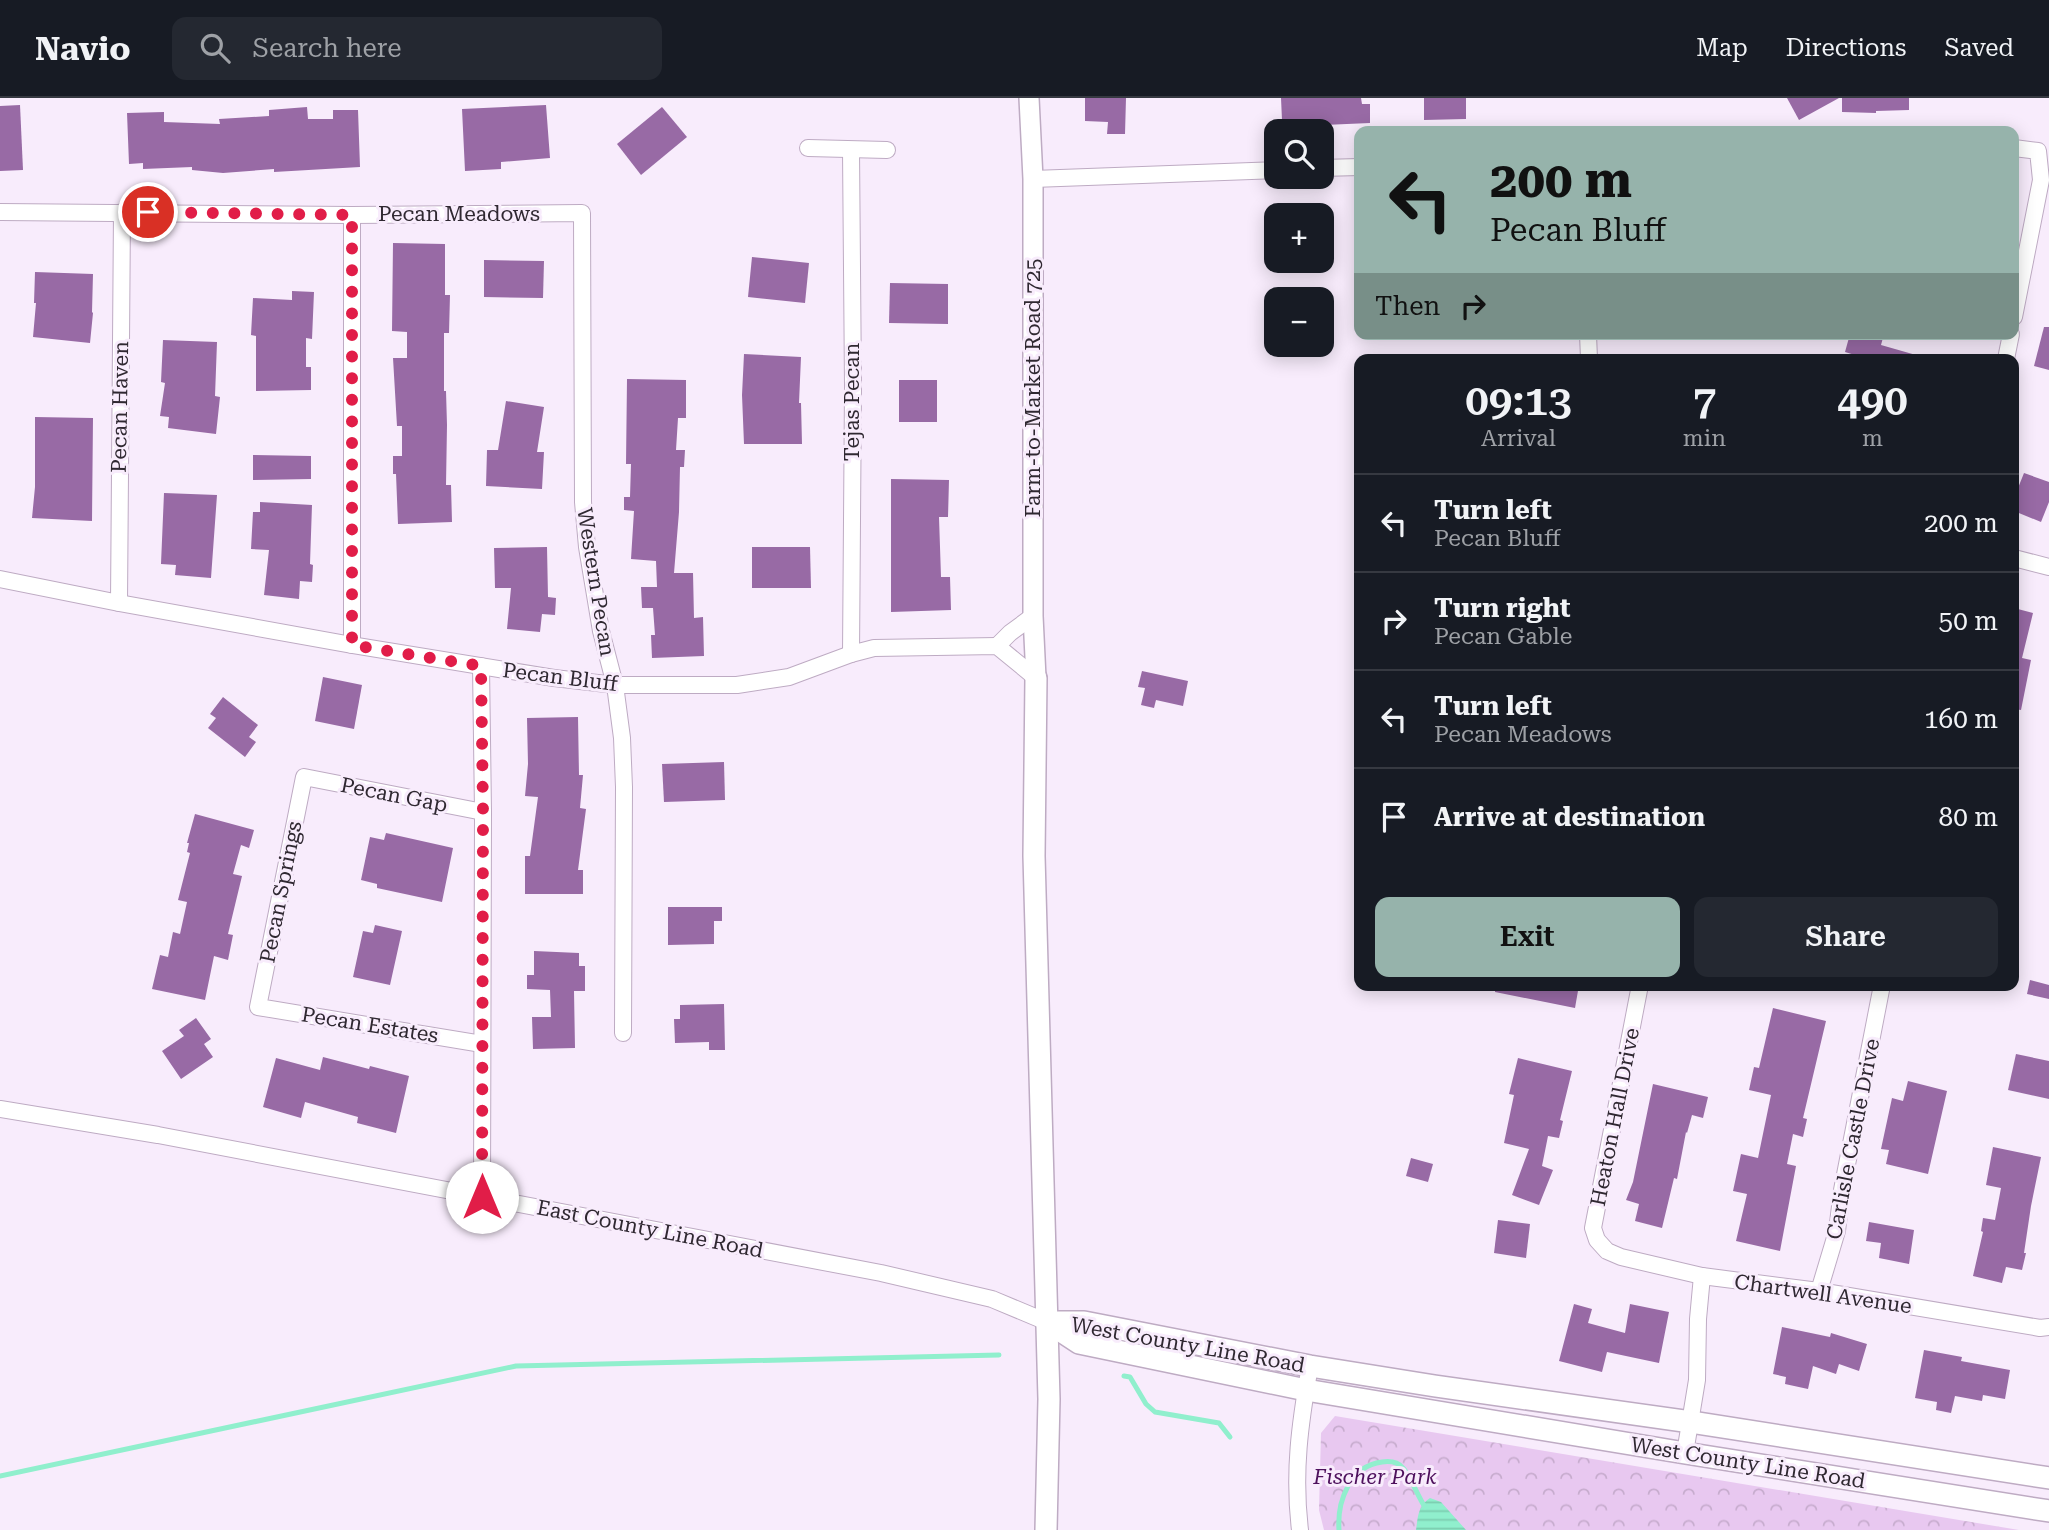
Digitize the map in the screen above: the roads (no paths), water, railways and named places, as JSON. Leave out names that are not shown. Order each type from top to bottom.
[{"type":"main road","points":[[1036,678],[1034,856],[1047,1322],[1049,1456],[1046,1530]]},
{"type":"main road","name":"West County Line Road","points":[[1047,1322],[1084,1322],[1310,1366],[2049,1478]]},
{"type":"main road","name":"West County Line Road","points":[[1047,1322],[1079,1343],[1306,1390],[2049,1511]]},
{"type":"street","name":"Farm-to-Market Road 725","points":[[1029,98],[1033,178],[1033,616],[1036,678]]},
{"type":"street","points":[[808,148],[887,150]]},
{"type":"street","points":[[2019,149],[2038,151],[2041,180],[2019,292]]},
{"type":"street","name":"Tejas Pecan","points":[[850,150],[853,387],[851,654]]},
{"type":"street","points":[[1334,168],[1354,167]]},
{"type":"street","points":[[1033,178],[1264,170]]},
{"type":"street","name":"Pecan Meadows","points":[[0,212],[582,214]]},
{"type":"street","name":"Pecan Haven","points":[[119,603],[122,212]]},
{"type":"street","name":"Western Pecan","points":[[582,214],[583,502],[587,547],[601,631],[615,685],[622,738],[623,1033]]},
{"type":"street","points":[[352,215],[352,645]]},
{"type":"street","points":[[2019,559],[2049,567]]},
{"type":"street","name":"Pecan Bluff","points":[[0,579],[352,645],[554,678],[615,685],[737,685],[789,677],[873,648],[997,646]]},
{"type":"street","points":[[1033,616],[997,646],[1036,678]]},
{"type":"street","points":[[481,666],[482,1197]]},
{"type":"street","name":"Pecan Gap","points":[[304,777],[483,812]]},
{"type":"street","name":"Pecan Springs","points":[[258,1007],[304,777]]},
{"type":"street","name":"Heaton Hall Drive","points":[[1601,1247],[1593,1228],[1639,991]]},
{"type":"street","name":"Carlisle Castle Drive","points":[[1819,1291],[1838,1231],[1842,1190],[1881,991]]},
{"type":"street","name":"Pecan Estates","points":[[258,1007],[482,1044]]},
{"type":"street","name":"East County Line Road","points":[[0,1109],[158,1135],[880,1273],[992,1299],[1047,1322]]},
{"type":"street","name":"Chartwell Avenue","points":[[1601,1247],[1621,1256],[1702,1276],[1819,1291],[2040,1328],[2049,1327]]},
{"type":"street","points":[[1685,1453],[1696,1380],[1702,1276]]},
{"type":"street","points":[[1300,1530],[1296,1492],[1297,1466],[1300,1426],[1310,1366]]},
{"type":"waterway","points":[[0,1476],[516,1366],[999,1355]]},
{"type":"waterway","points":[[1124,1376],[1130,1377],[1146,1404],[1155,1412],[1219,1423],[1230,1437]]},
{"type":"waterway","points":[[1339,1530],[1340,1508],[1348,1487],[1362,1470],[1382,1462],[1401,1466],[1425,1507]]},
{"type":"park label","name":"Fischer Park","points":[[1375,1477]]}]
